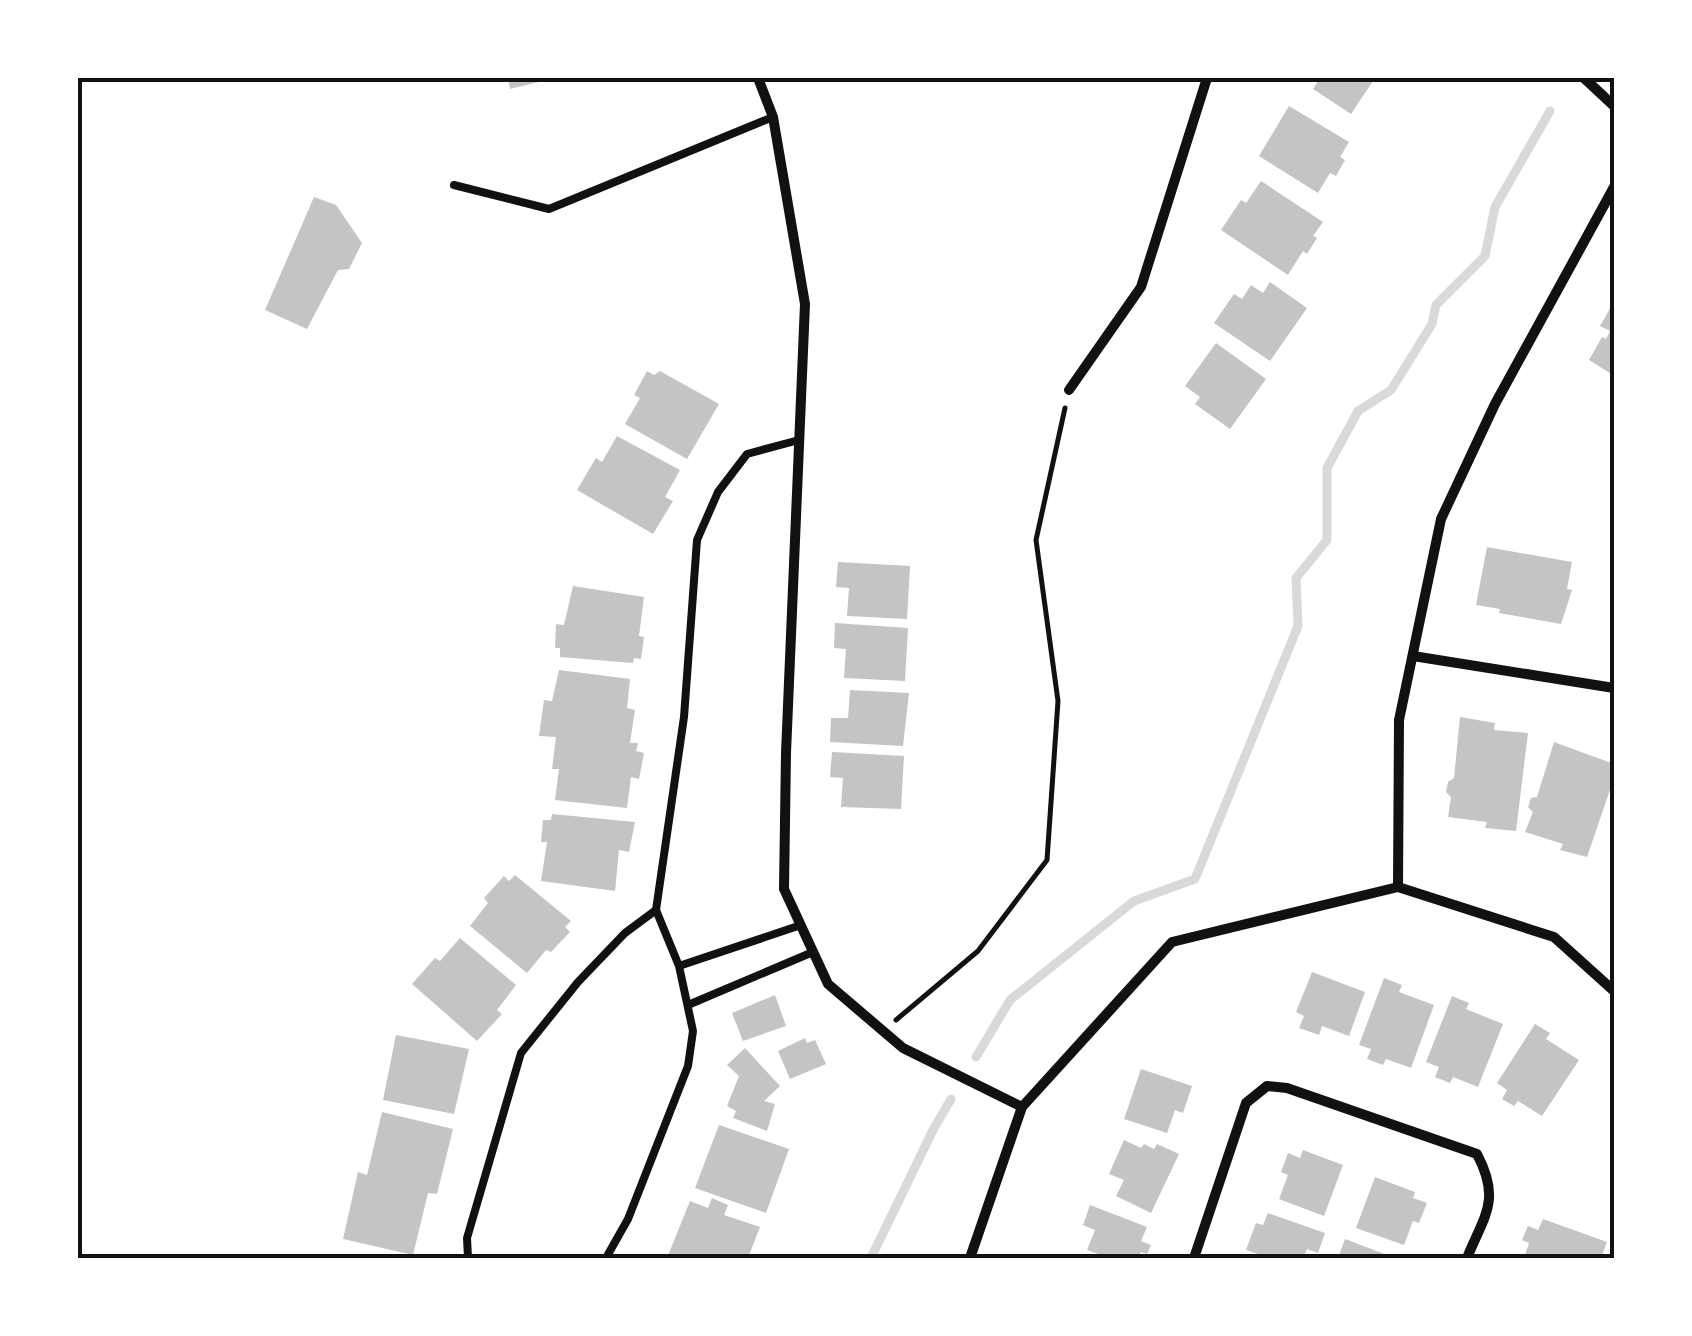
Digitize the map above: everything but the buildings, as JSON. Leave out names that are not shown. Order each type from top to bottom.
[{"type":"street","points":[[758,78],[773,117],[804,304],[784,889],[828,984],[902,1048],[1022,1107]]},
{"type":"street","points":[[1069,390],[1141,287],[1207,78]]},
{"type":"street","points":[[1584,78],[1614,106]]},
{"type":"street","points":[[1398,887],[1399,720],[1441,519],[1495,404],[1614,188]]},
{"type":"street","points":[[1412,656],[1614,688]]},
{"type":"street","points":[[970,1258],[1022,1107],[1172,942],[1398,887],[1554,937],[1614,991]]},
{"type":"street","points":[[1194,1258],[1246,1103],[1266,1086],[1287,1088],[1478,1154],[1489,1177],[1490,1200],[1466,1258]]},
{"type":"lane","points":[[454,185],[549,209],[773,117]]},
{"type":"lane","points":[[606,1258],[628,1218],[688,1066],[693,1030],[680,966],[656,910],[684,717],[698,540],[718,492],[747,454],[799,440]]},
{"type":"lane","points":[[468,1258],[467,1238],[521,1054],[578,982],[625,933],[656,910]]},
{"type":"lane","points":[[680,966],[801,924]]},
{"type":"lane","points":[[688,1005],[813,952]]},
{"type":"path","points":[[883,1031],[978,951],[1047,860],[1058,701],[1036,540],[1069,390]]},
{"type":"waterway","points":[[976,1057],[1010,1000],[1134,901],[1195,879],[1298,626],[1296,578],[1327,540],[1327,468],[1358,411],[1391,390],[1432,324],[1436,305],[1485,256],[1495,207],[1550,111]]},
{"type":"waterway","points":[[871,1258],[951,1099]]}]
